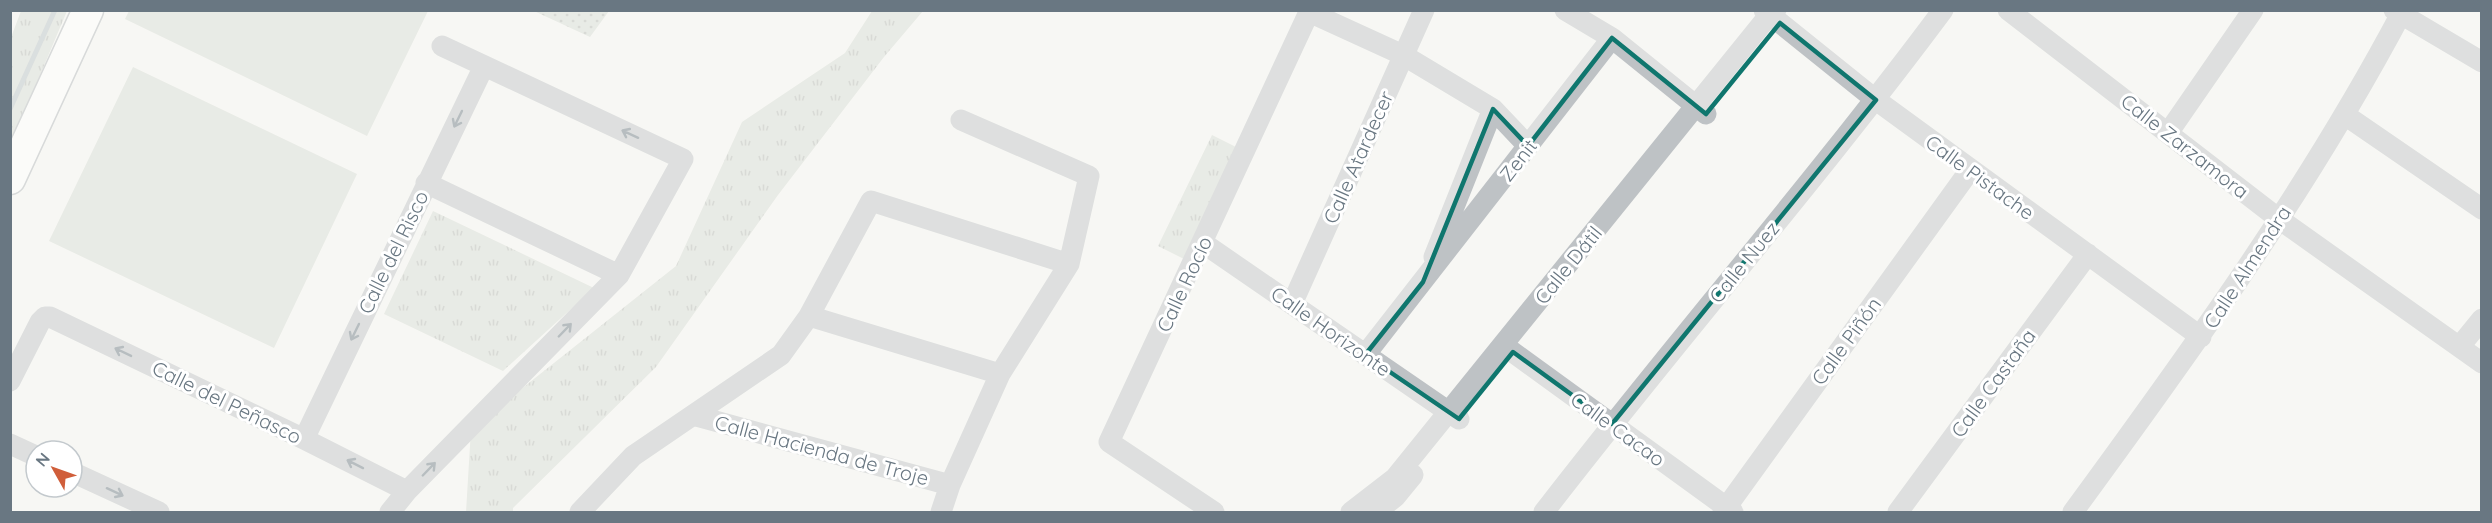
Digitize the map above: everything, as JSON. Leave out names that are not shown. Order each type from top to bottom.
[{"type":"street","points":[[10,179],[87,10]]},
{"type":"street","name":"Calle Atardecer","points":[[1292,304],[1424,10]]},
{"type":"street","points":[[1566,10],[1612,38],[1701,111]]},
{"type":"street","name":"Calle Nuez","points":[[1544,513],[1612,424],[1876,100],[1942,10]]},
{"type":"street","name":"Calle Zarzamora","points":[[2008,10],[2279,219],[2481,363]]},
{"type":"street","points":[[2168,133],[2253,10]]},
{"type":"street","points":[[1309,11],[1403,56],[1493,109],[1528,146]]},
{"type":"street","name":"Calle Rocío","points":[[1214,513],[1109,442],[1309,11]]},
{"type":"street","points":[[2399,12],[2481,62]]},
{"type":"street","name":"Calle Almendra","points":[[2073,513],[2201,337],[2279,219],[2345,115],[2399,12]]},
{"type":"street","name":"Calle Pistache","points":[[1775,14],[1876,100],[2201,337]]},
{"type":"street","name":"Calle Dátil","points":[[1376,513],[1395,497],[1454,416],[1701,111],[1775,14]]},
{"type":"street","name":"Zenit","points":[[1365,355],[1612,38]]},
{"type":"street","points":[[390,513],[407,491],[619,275],[683,159],[442,46]]},
{"type":"street","name":"Calle del Risco","points":[[304,439],[484,66]]},
{"type":"street","name":"Zenit","points":[[1424,282],[1493,109]]},
{"type":"street","points":[[2345,115],[2481,209]]},
{"type":"street","points":[[941,513],[950,485],[1000,374],[1070,264],[1089,176],[962,120]]},
{"type":"street","name":"Calle Piñón","points":[[1727,511],[1970,170]]},
{"type":"street","points":[[426,183],[619,275]]},
{"type":"street","points":[[580,513],[633,456],[781,355],[809,316],[871,201],[1070,264]]},
{"type":"street","name":"Calle Horizonte","points":[[1203,243],[1454,416]]},
{"type":"street","name":"Calle Castaña","points":[[1898,513],[2088,254]]},
{"type":"street","points":[[809,316],[1000,374]]},
{"type":"street","name":"Calle del Peñasco","points":[[16,354],[45,317],[50,317],[407,491]]},
{"type":"street","points":[[2460,346],[2481,320]]},
{"type":"street","name":"Calle Cacao","points":[[1508,349],[1727,511]]},
{"type":"street","points":[[10,381],[16,354]]},
{"type":"street","name":"Calle Hacienda de Troje","points":[[693,415],[950,485]]},
{"type":"street","name":"Calle Dátil","points":[[1351,513],[1395,478],[1454,416]]},
{"type":"street","points":[[10,444],[24,450]]},
{"type":"street","points":[[84,478],[159,513]]},
{"type":"highlighted area","points":[[1780,23],[1876,100],[1612,424],[1513,352],[1459,419],[1365,355],[1423,282],[1493,109],[1528,146],[1612,38],[1706,114]]},
{"type":"green space","points":[[129,10],[428,11],[367,136],[125,19]]},
{"type":"green space","points":[[21,11],[67,11],[11,144],[10,40]]},
{"type":"green space","points":[[534,11],[609,11],[590,37]]},
{"type":"green space","points":[[872,11],[923,11],[884,57],[778,195],[656,367],[513,508],[513,512],[466,512],[471,429],[676,266],[742,122],[845,53]]},
{"type":"green space","points":[[133,67],[357,174],[274,348],[49,241]]},
{"type":"green space","points":[[1212,135],[1238,148],[1184,259],[1158,246]]},
{"type":"green space","points":[[433,211],[594,288],[503,371],[384,314]]},
{"type":"waterway","points":[[10,109],[55,10]]}]
